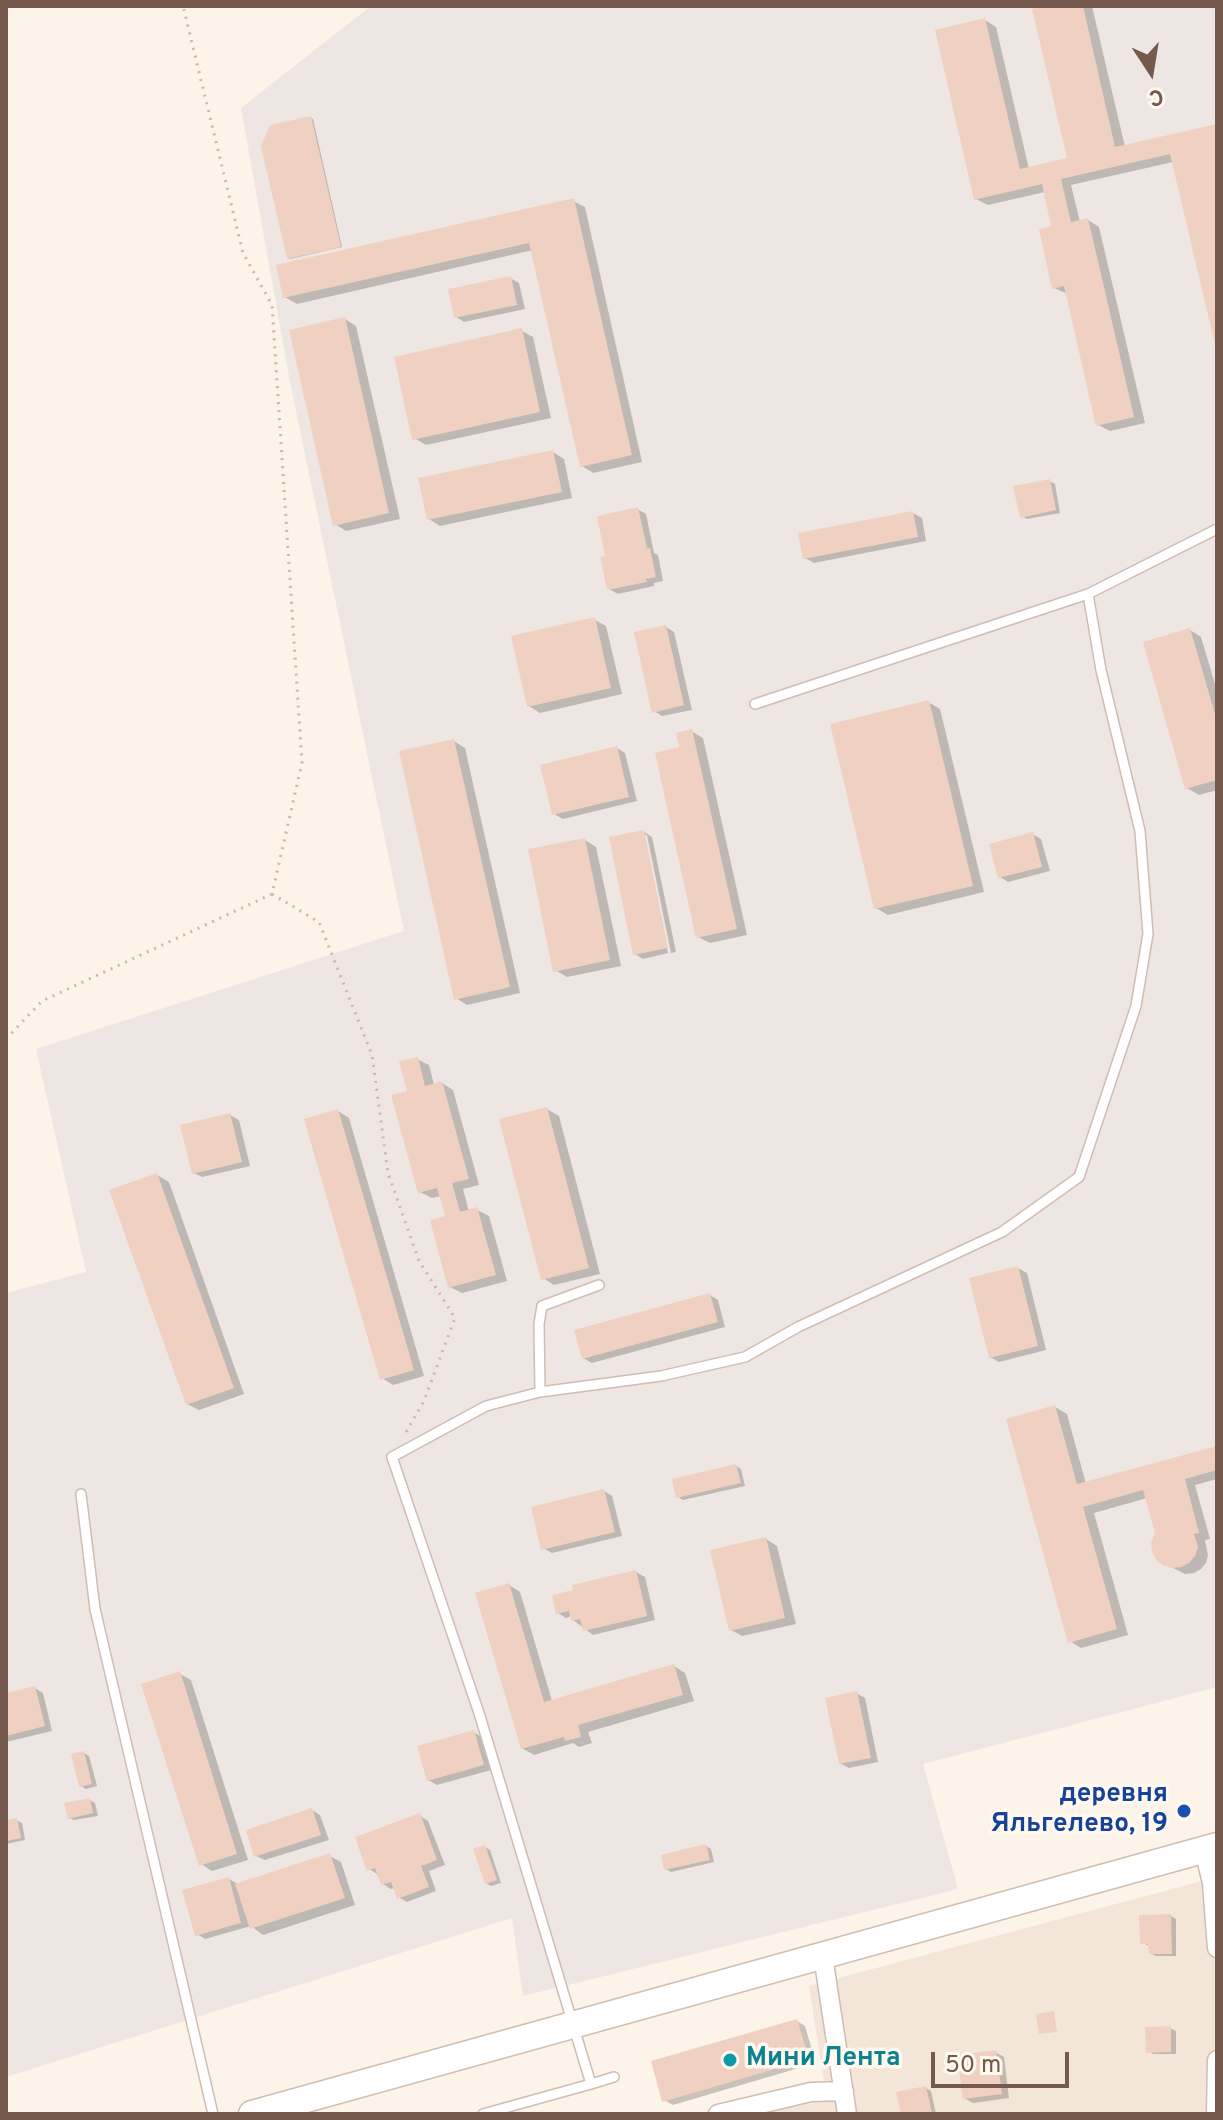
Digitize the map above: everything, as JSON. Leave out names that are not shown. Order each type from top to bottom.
[{"type":"main road","points":[[252,2114],[1210,1848]]},
{"type":"street","points":[[1210,1848],[1217,1948]]},
{"type":"street","points":[[823,1956],[847,2114]]},
{"type":"street","points":[[1216,2114],[1217,2060]]},
{"type":"street","points":[[718,2114],[811,2092],[844,2091]]},
{"type":"lane","points":[[755,704],[1088,594],[1217,529]]},
{"type":"lane","points":[[591,2084],[479,1713],[392,1457],[486,1406],[540,1392],[661,1376],[745,1357],[798,1327],[1002,1232],[1079,1177],[1136,1006],[1148,934],[1140,831],[1101,670],[1088,594]]},
{"type":"lane","points":[[540,1392],[539,1324],[542,1306],[599,1285]]},
{"type":"lane","points":[[81,1494],[95,1609],[213,2114]]},
{"type":"lane","points":[[483,2114],[614,2077]]},
{"type":"path","points":[[183,6],[243,253],[272,305],[302,763],[272,894]]},
{"type":"path","points":[[6,1039],[42,1001],[272,894]]},
{"type":"path","points":[[272,894],[319,922],[372,1055],[388,1173],[393,1188],[419,1261],[455,1318],[424,1401],[392,1457]]},
{"type":"shaded area","points":[[371,6],[1217,6],[1217,1687],[923,1764],[958,1889],[523,1996],[512,1918],[6,2077],[6,1293],[86,1272],[36,1049],[404,931],[290,382],[241,108]]},
{"type":"shaded area","points":[[1217,1877],[1217,2114],[760,2114],[827,2101],[809,1986]]},
{"type":"building","points":[[1083,6],[1115,147],[1217,124],[1217,353],[1170,154],[1061,179],[1071,222],[1088,218],[1134,417],[1096,426],[1064,286],[1052,289],[1039,229],[1051,226],[1042,184],[974,200],[935,30],[985,18],[1020,169],[1067,158],[1032,9]]},
{"type":"building","points":[[311,116],[341,247],[287,259],[261,146],[270,125]]},
{"type":"building","points":[[574,198],[632,455],[580,467],[529,243],[283,298],[276,265]]},
{"type":"building","points":[[511,276],[517,305],[454,318],[448,289]]},
{"type":"building","points":[[345,317],[389,513],[333,526],[289,330]]},
{"type":"building","points":[[522,328],[540,412],[412,440],[394,357]]},
{"type":"building","points":[[553,450],[562,492],[427,520],[418,478]]},
{"type":"building","points":[[1050,479],[1056,510],[1020,518],[1013,486]]},
{"type":"building","points":[[638,507],[656,577],[646,579],[647,582],[607,590],[600,557],[605,556],[597,516]]},
{"type":"building","points":[[913,511],[918,537],[803,559],[798,533]]},
{"type":"building","points":[[595,617],[611,688],[527,707],[511,636]]},
{"type":"building","points":[[666,625],[684,705],[652,713],[634,632]]},
{"type":"building","points":[[1190,628],[1217,721],[1217,780],[1185,789],[1143,642]]},
{"type":"building","points":[[929,700],[973,886],[874,909],[830,724]]},
{"type":"building","points":[[692,729],[737,929],[696,938],[655,753],[679,747],[676,733]]},
{"type":"building","points":[[454,739],[510,987],[454,1000],[399,751]]},
{"type":"building","points":[[617,746],[629,797],[552,815],[540,765]]},
{"type":"building","points":[[644,830],[668,948],[633,955],[609,837]]},
{"type":"building","points":[[1033,832],[1042,867],[998,878],[989,844]]},
{"type":"building","points":[[585,838],[610,960],[553,972],[528,849]]},
{"type":"building","points":[[418,1057],[425,1086],[442,1081],[469,1179],[452,1183],[460,1212],[477,1207],[496,1275],[448,1288],[430,1220],[445,1216],[437,1188],[418,1193],[391,1095],[407,1091],[399,1061]]},
{"type":"building","points":[[547,1107],[589,1268],[541,1280],[499,1119]]},
{"type":"building","points":[[338,1109],[414,1370],[380,1380],[304,1119]]},
{"type":"building","points":[[230,1113],[242,1162],[192,1174],[180,1125]]},
{"type":"building","points":[[157,1173],[234,1388],[186,1405],[109,1190]]},
{"type":"building","points":[[1018,1266],[1038,1346],[989,1358],[969,1278]]},
{"type":"building","points":[[710,1293],[718,1322],[582,1359],[574,1330]]},
{"type":"building","points":[[1055,1405],[1077,1484],[1217,1446],[1217,1470],[1185,1479],[1199,1533],[1194,1534],[1198,1547],[1195,1556],[1181,1567],[1164,1566],[1152,1552],[1155,1533],[1143,1490],[1083,1507],[1117,1629],[1068,1643],[1006,1419]]},
{"type":"building","points":[[736,1464],[741,1483],[676,1498],[672,1479]]},
{"type":"building","points":[[604,1489],[615,1532],[541,1550],[531,1507]]},
{"type":"building","points":[[766,1537],[785,1618],[729,1631],[710,1550]]},
{"type":"building","points":[[636,1570],[647,1616],[583,1631],[580,1619],[571,1621],[569,1611],[556,1614],[552,1595],[573,1590],[572,1585]]},
{"type":"building","points":[[509,1583],[544,1702],[674,1664],[683,1695],[578,1725],[581,1737],[565,1741],[564,1737],[521,1749],[475,1593]]},
{"type":"building","points":[[180,1671],[237,1854],[199,1866],[141,1684]]},
{"type":"building","points":[[35,1686],[45,1726],[6,1736],[6,1693]]},
{"type":"building","points":[[857,1691],[871,1758],[839,1764],[825,1698]]},
{"type":"building","points":[[474,1730],[484,1765],[427,1781],[417,1746]]},
{"type":"building","points":[[84,1751],[92,1784],[79,1787],[71,1754]]},
{"type":"building","points":[[90,1798],[93,1813],[68,1819],[64,1803]]},
{"type":"building","points":[[312,1808],[321,1835],[254,1857],[246,1830]]},
{"type":"building","points":[[420,1813],[437,1860],[421,1866],[429,1887],[397,1899],[391,1882],[381,1885],[375,1868],[367,1871],[355,1837]]},
{"type":"building","points":[[17,1818],[21,1838],[6,1841],[6,1820]]},
{"type":"building","points":[[706,1844],[710,1860],[664,1870],[661,1855]]},
{"type":"building","points":[[485,1845],[497,1880],[485,1884],[473,1849]]},
{"type":"building","points":[[330,1853],[345,1898],[250,1929],[235,1884]]},
{"type":"building","points":[[229,1877],[241,1923],[195,1936],[182,1890]]},
{"type":"building","points":[[1171,1914],[1172,1954],[1149,1954],[1148,1944],[1140,1944],[1139,1915]]},
{"type":"building","points":[[1054,2011],[1057,2032],[1039,2034],[1036,2014]]},
{"type":"building","name":"Мини Лента","points":[[797,2019],[809,2059],[662,2102],[651,2061]]},
{"type":"building","points":[[1171,2026],[1171,2052],[1146,2053],[1145,2027]]},
{"type":"building","points":[[996,2050],[1002,2094],[963,2099],[957,2055]]},
{"type":"building","points":[[926,2086],[932,2113],[901,2114],[896,2092]]},
{"type":"place","name":"деревня Яльгелево, 19","points":[[1184,1811]]},
{"type":"place","name":"Мини Лента","points":[[730,2060]]}]
